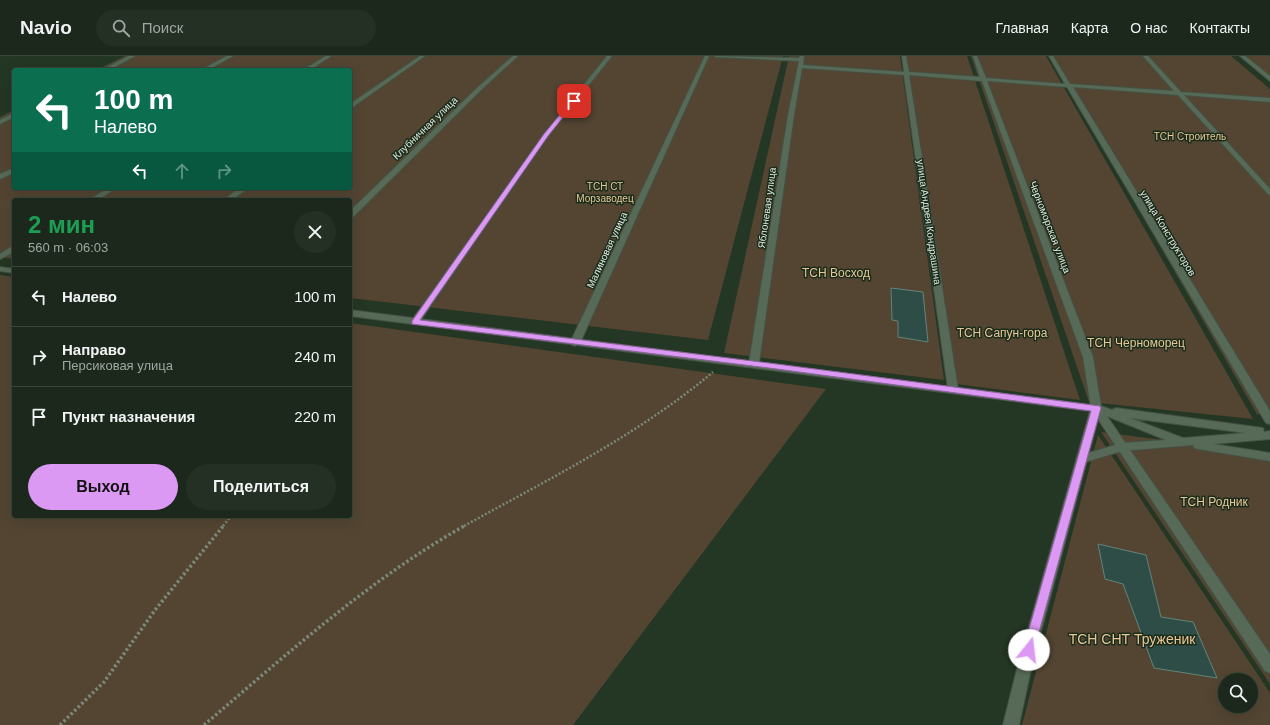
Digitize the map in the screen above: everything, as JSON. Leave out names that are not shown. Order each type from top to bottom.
[{"type":"street","points":[[109,68],[133,56]]},
{"type":"street","points":[[208,68],[231,56]]},
{"type":"street","points":[[309,68],[329,56]]},
{"type":"street","points":[[352,106],[422,56]]},
{"type":"street","name":"Клубничная улица","points":[[352,213],[516,56]]},
{"type":"street","points":[[415,322],[546,135],[610,56]]},
{"type":"street","name":"Малиновая улица","points":[[575,343],[707,56]]},
{"type":"street","points":[[716,56],[801,61],[907,73],[1270,100]]},
{"type":"street","name":"улица Андрея Кондрашина","points":[[904,56],[953,389]]},
{"type":"street","name":"Черноморская улица","points":[[974,56],[1088,357],[1096,408]]},
{"type":"street","name":"улица Конструкторов","points":[[1050,56],[1270,420]]},
{"type":"street","points":[[1145,56],[1270,193]]},
{"type":"street","points":[[1242,56],[1270,79]]},
{"type":"street","name":"Яблоневая улица","points":[[754,364],[791,115],[801,61]]},
{"type":"street","points":[[0,122],[12,116]]},
{"type":"street","points":[[0,177],[12,171]]},
{"type":"street","points":[[96,198],[110,190]]},
{"type":"street","points":[[230,198],[242,190]]},
{"type":"street","points":[[0,258],[12,250]]},
{"type":"street","points":[[0,269],[12,271]]},
{"type":"street","points":[[352,313],[575,343],[727,360],[953,389],[1096,408],[1178,422],[1270,434]]},
{"type":"street","points":[[1096,408],[1183,442],[1270,456]]},
{"type":"street","points":[[1096,408],[1268,662]]},
{"type":"street","points":[[1011,725],[1025,665],[1096,408]]},
{"type":"street","points":[[1082,459],[1122,447],[1270,434]]},
{"type":"path","points":[[206,724],[326,621],[437,541],[627,435],[694,388],[727,360]]},
{"type":"path","points":[[60,725],[104,682],[156,610],[229,518]]},
{"type":"green space","name":"ТСН СТ Морзаводец","points":[[125,56],[783,56],[708,340],[352,298],[352,198],[12,198],[12,259],[0,257],[0,117],[12,111],[12,190],[352,190],[352,68],[100,68]]},
{"type":"green space","name":"ТСН Восход","points":[[789,56],[900,56],[944,380],[724,353]]},
{"type":"green space","name":"ТСН Сапун-гора","points":[[906,56],[967,56],[1080,400],[956,384]]},
{"type":"green space","name":"ТСН Черноморец","points":[[971,56],[1046,56],[1253,419],[1089,402]]},
{"type":"green space","name":"ТСН Строитель","points":[[1050,56],[1231,56],[1270,89],[1270,416],[1257,414]]},
{"type":"green space","points":[[1240,56],[1270,56],[1270,80]]},
{"type":"green space","points":[[0,275],[12,277],[12,518],[352,518],[352,323],[826,389],[573,725],[0,725]]},
{"type":"green space","name":"ТСН Родник","points":[[1101,432],[1270,454],[1270,684]]},
{"type":"green space","name":"ТСН СНТ Труженик","points":[[1098,435],[1257,673],[1218,673],[1218,713],[1258,713],[1258,675],[1270,693],[1270,725],[1022,725]]},
{"type":"building","points":[[891,288],[923,292],[928,342],[898,337],[898,321],[892,320]]},
{"type":"building","points":[[1098,544],[1146,555],[1161,617],[1193,622],[1217,678],[1154,668],[1123,584],[1105,579]]},
{"type":"route","points":[[574,101],[546,135],[415,322],[575,343],[769,365],[1096,408],[1029,650]]}]
